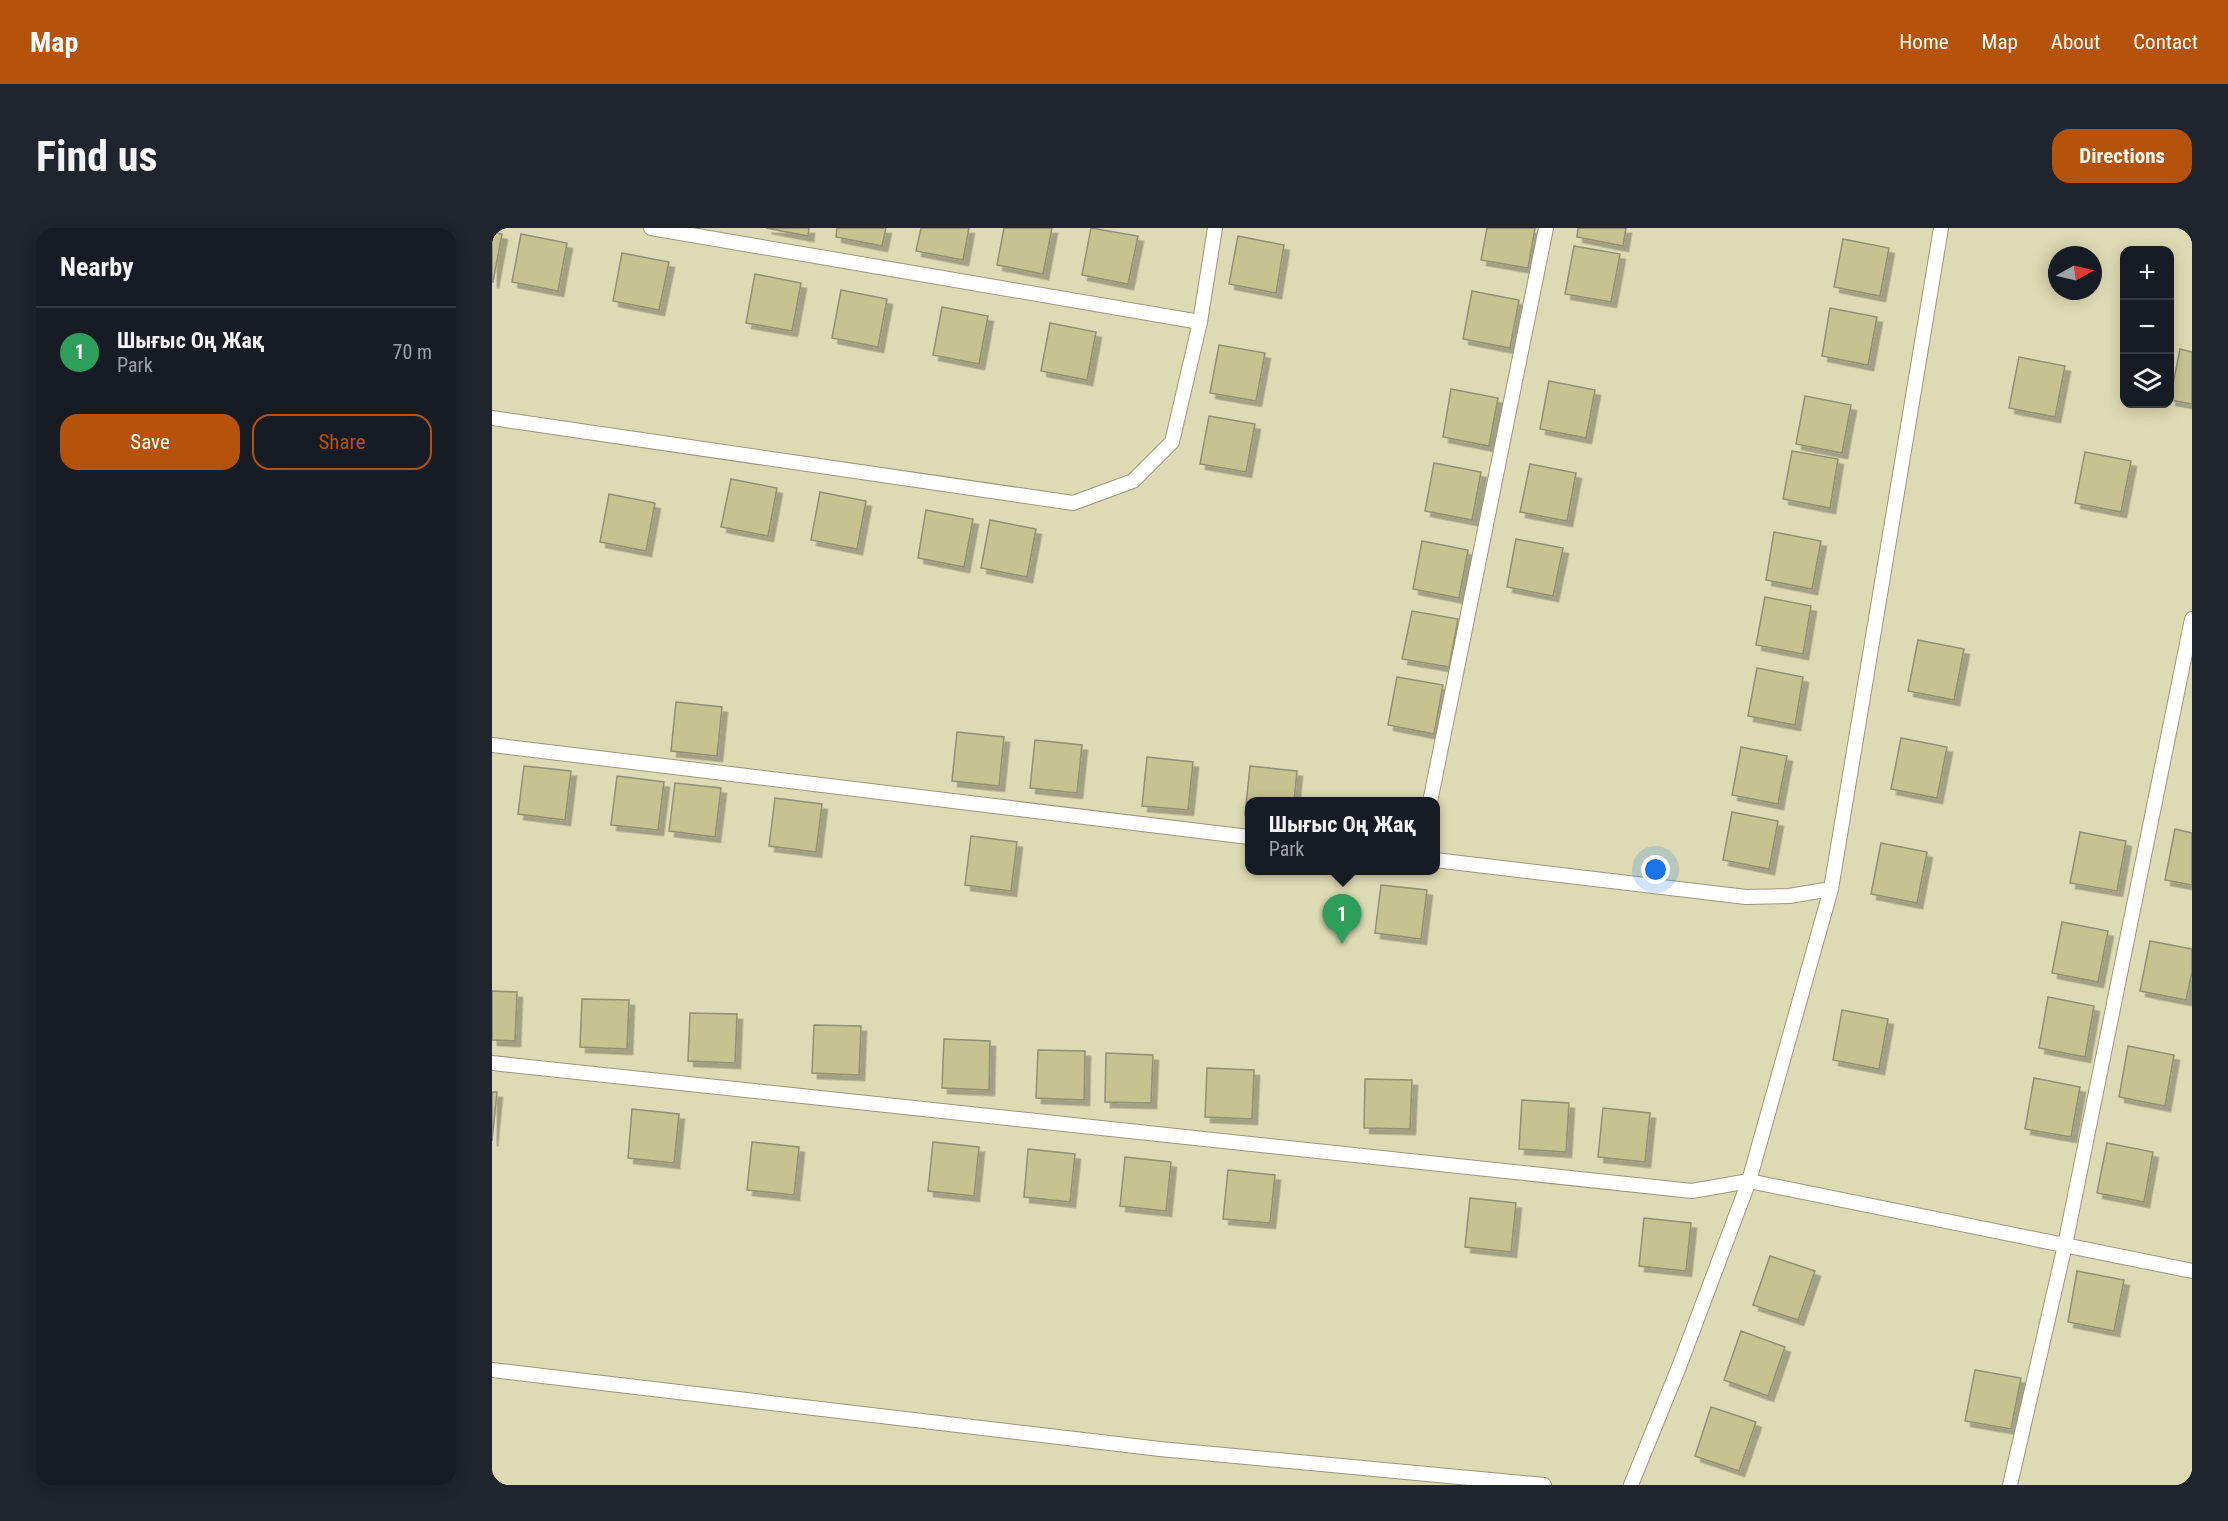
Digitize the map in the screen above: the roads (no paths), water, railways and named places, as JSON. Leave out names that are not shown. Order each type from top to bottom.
[{"type":"lane","points":[[651,228],[1200,322]]},
{"type":"lane","points":[[492,418],[1073,503],[1132,481],[1172,442],[1200,322],[1215,228]]},
{"type":"lane","points":[[1432,797],[1546,228]]},
{"type":"lane","points":[[1631,1485],[1679,1367],[1749,1181],[1831,889],[1941,228]]},
{"type":"lane","points":[[2010,1485],[2065,1245],[2192,619]]},
{"type":"lane","points":[[492,745],[1245,837]]},
{"type":"lane","points":[[1440,861],[1746,897],[1789,896],[1831,889]]},
{"type":"lane","points":[[492,1063],[1692,1191],[1749,1181],[2192,1271]]},
{"type":"lane","points":[[492,1370],[1160,1449],[1544,1485]]},
{"type":"place","name":"Шығыс Оң Жақ","points":[[1342,944]]}]
